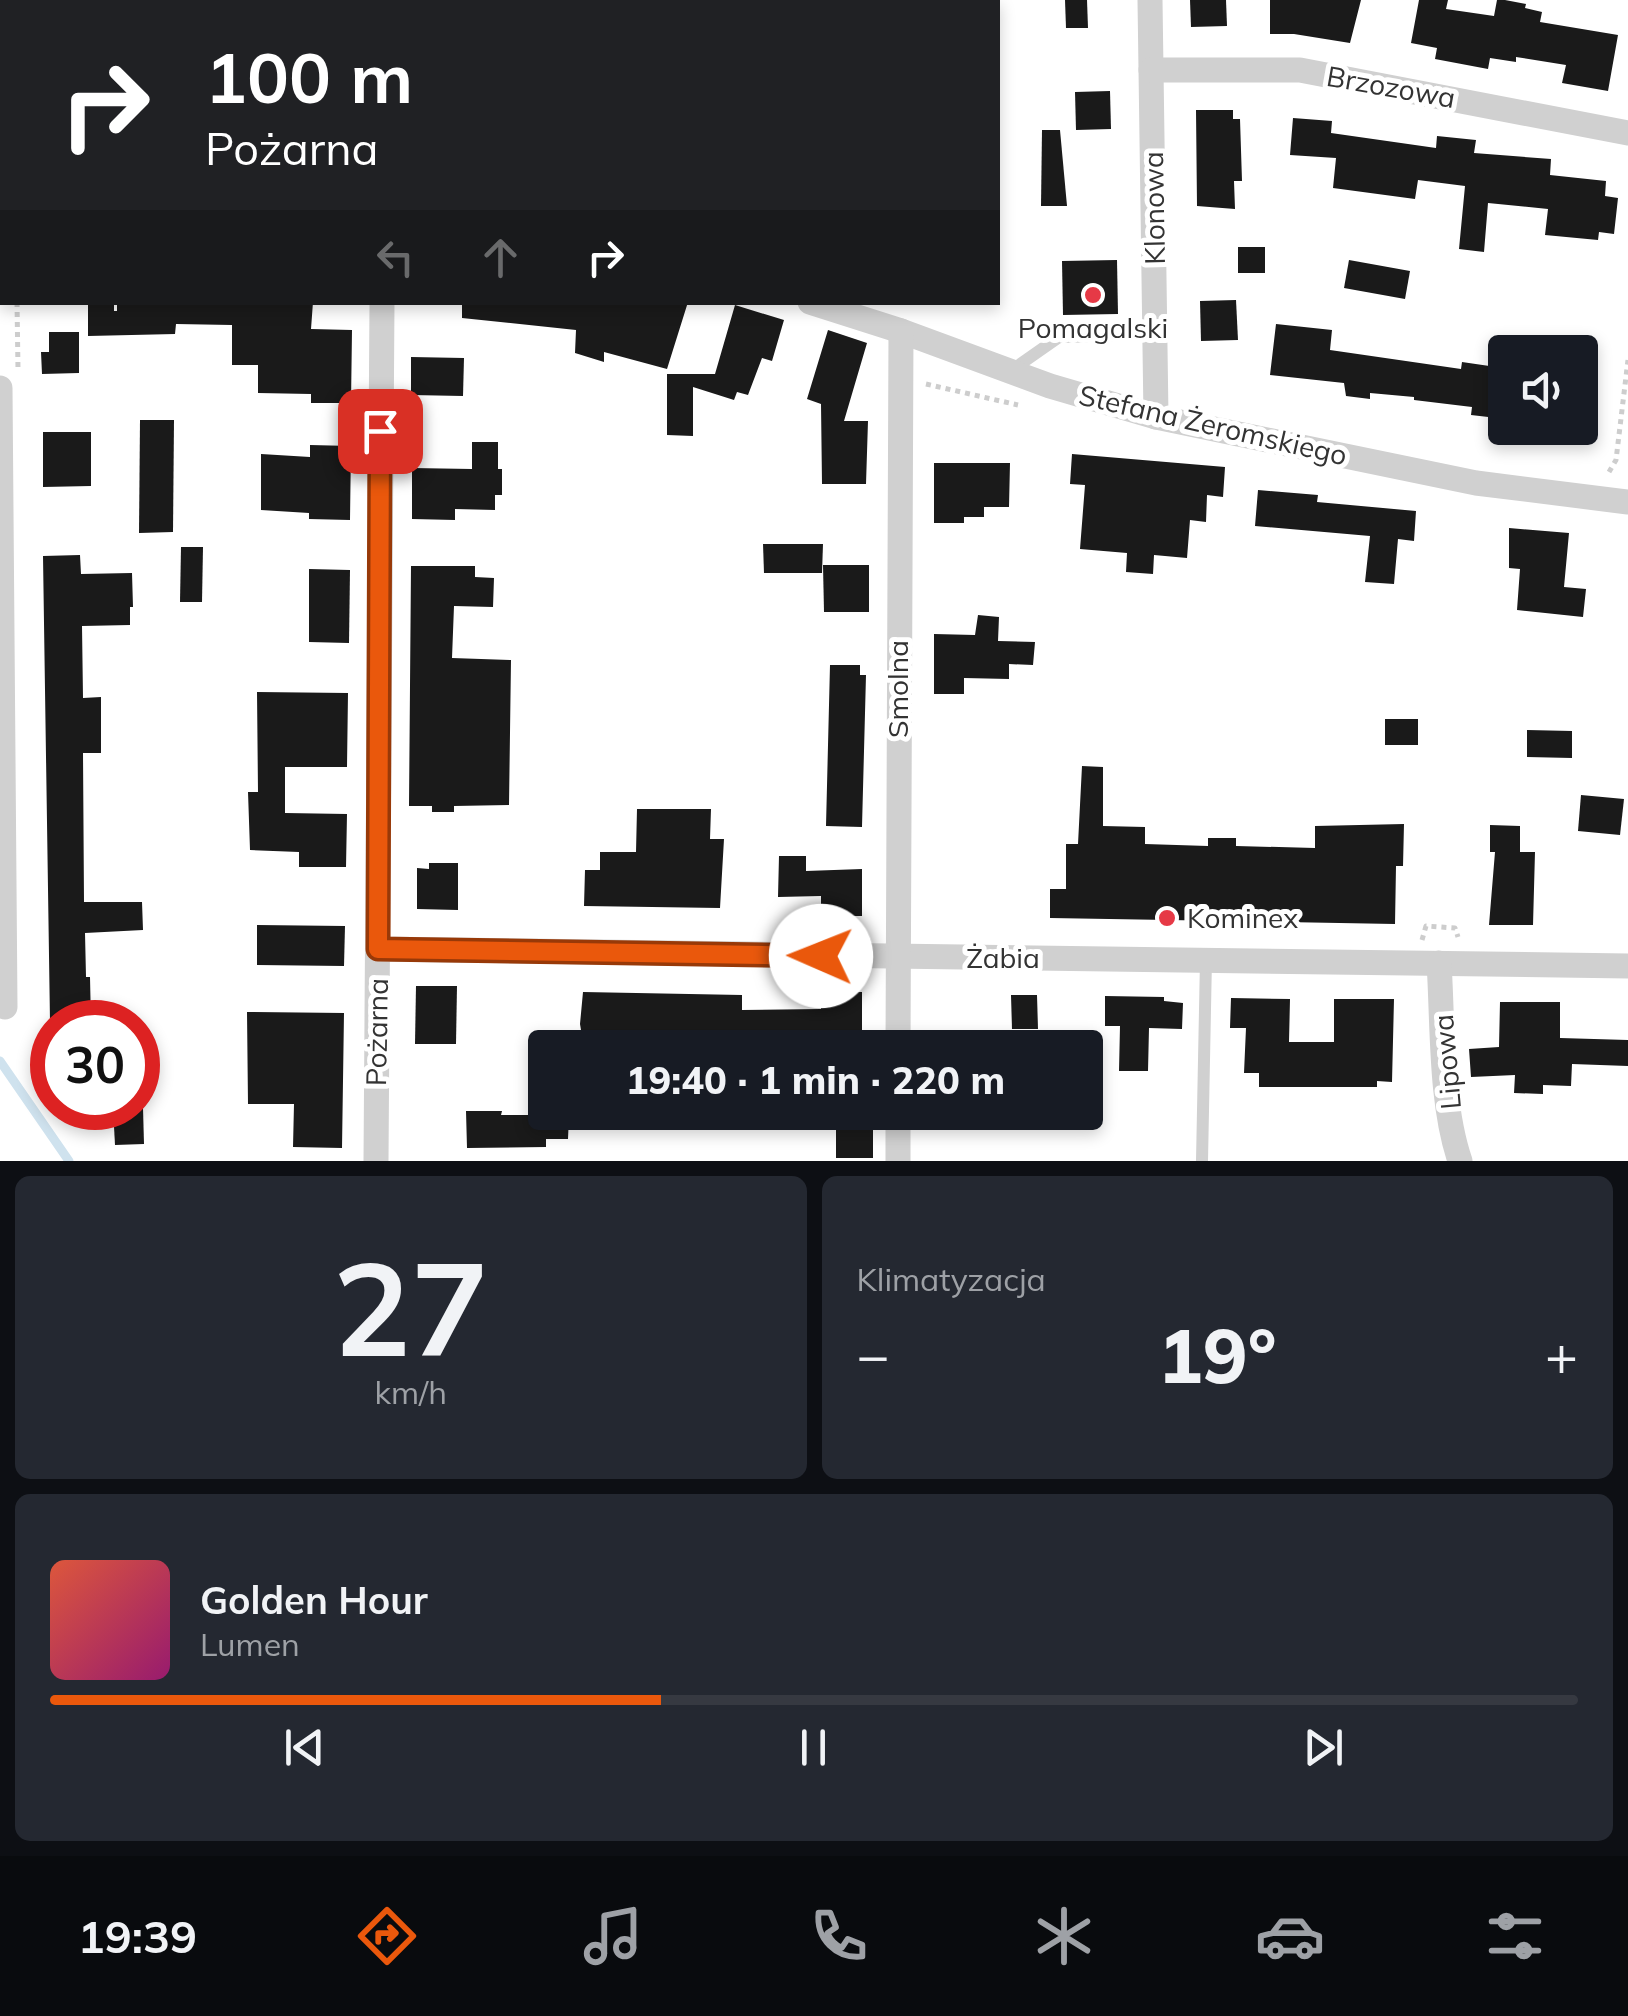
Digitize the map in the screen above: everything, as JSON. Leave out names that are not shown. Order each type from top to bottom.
[{"type":"street","name":"Klonowa","points":[[1150,0],[1156,417]]},
{"type":"street","name":"Brzozowa","points":[[1151,70],[1300,70],[1628,133]]},
{"type":"street","name":"Pożarna","points":[[376,1161],[382,305]]},
{"type":"street","name":"Stefana Żeromskiego","points":[[819,305],[901,331],[1009,373],[1156,417],[1476,483],[1628,502]]},
{"type":"street","name":"Smolna","points":[[898,1030],[901,331]]},
{"type":"street","points":[[0,388],[5,1007]]},
{"type":"street","name":"Żabia","points":[[378,949],[1628,966]]},
{"type":"street","name":"Lipowa","points":[[1440,962],[1446,1068],[1454,1142],[1460,1161]]},
{"type":"street","points":[[898,1130],[898,1161]]},
{"type":"lane","points":[[1009,373],[1059,337],[1110,336],[1157,322]]},
{"type":"lane","points":[[1202,1161],[1206,959]]},
{"type":"path","points":[[1605,476],[1616,460],[1628,360]]},
{"type":"path","points":[[900,401],[912,401],[913,391],[930,383],[1044,411],[1050,386]]},
{"type":"path","points":[[1418,945],[1426,926],[1455,928],[1459,940],[1467,947]]},
{"type":"building","points":[[1065,0],[1087,0],[1088,28],[1066,28]]},
{"type":"building","points":[[1190,0],[1226,0],[1227,26],[1191,27]]},
{"type":"building","points":[[1270,0],[1361,0],[1350,43],[1270,34]]},
{"type":"building","points":[[1419,0],[1448,0],[1446,9],[1494,16],[1497,0],[1505,0],[1542,12],[1540,22],[1618,35],[1608,91],[1562,83],[1566,65],[1516,57],[1516,62],[1490,58],[1488,69],[1435,59],[1437,48],[1411,43]]},
{"type":"building","points":[[1110,91],[1111,129],[1076,130],[1075,92]]},
{"type":"building","points":[[1196,110],[1233,110],[1233,119],[1240,119],[1242,181],[1234,181],[1235,209],[1197,206]]},
{"type":"building","points":[[1293,118],[1332,121],[1331,133],[1436,148],[1437,136],[1476,140],[1474,153],[1551,159],[1550,175],[1606,181],[1605,196],[1618,198],[1614,234],[1599,232],[1598,240],[1545,235],[1548,209],[1488,203],[1484,252],[1459,249],[1465,186],[1418,180],[1415,199],[1333,188],[1336,158],[1290,155]]},
{"type":"building","points":[[1042,130],[1060,130],[1067,206],[1041,206]]},
{"type":"building","points":[[1238,247],[1265,247],[1265,273],[1238,273]]},
{"type":"building","points":[[1117,260],[1118,314],[1063,315],[1062,261]]},
{"type":"building","points":[[1349,260],[1410,271],[1405,299],[1344,288]]},
{"type":"building","points":[[1236,300],[1238,340],[1201,341],[1200,301]]},
{"type":"building","points":[[88,305],[114,305],[117,311],[117,305],[313,305],[311,329],[352,330],[351,403],[311,403],[311,394],[258,393],[258,365],[232,365],[232,325],[176,324],[175,334],[88,336]]},
{"type":"building","points":[[462,305],[687,305],[667,369],[604,352],[604,362],[575,353],[576,330],[462,318]]},
{"type":"building","points":[[735,305],[784,320],[772,361],[762,358],[748,395],[737,392],[734,400],[693,387],[693,436],[667,435],[667,374],[715,374]]},
{"type":"building","points":[[1276,324],[1332,330],[1330,350],[1461,369],[1462,362],[1488,366],[1488,417],[1471,415],[1472,407],[1370,393],[1370,399],[1346,396],[1344,383],[1270,375]]},
{"type":"building","points":[[828,330],[867,343],[844,421],[868,421],[866,484],[822,484],[821,404],[807,399]]},
{"type":"building","points":[[49,332],[79,332],[79,373],[42,374],[41,352],[49,352]]},
{"type":"building","points":[[411,357],[464,358],[463,396],[411,395]]},
{"type":"building","points":[[140,420],[174,420],[173,532],[139,533]]},
{"type":"building","points":[[43,432],[91,432],[91,486],[43,487]]},
{"type":"building","points":[[472,442],[498,442],[502,495],[495,495],[495,510],[455,509],[455,520],[412,519],[412,468],[472,469]]},
{"type":"building","points":[[310,445],[351,446],[350,520],[309,519],[309,513],[261,510],[261,454],[310,457]]},
{"type":"building","points":[[1072,454],[1225,467],[1223,497],[1207,495],[1206,522],[1190,520],[1187,558],[1154,555],[1153,574],[1126,572],[1127,553],[1080,549],[1085,485],[1070,484]]},
{"type":"building","points":[[934,463],[1010,463],[1009,507],[984,507],[984,517],[964,517],[964,523],[934,523]]},
{"type":"building","points":[[1258,490],[1318,495],[1317,502],[1416,511],[1414,541],[1398,539],[1394,584],[1365,582],[1370,536],[1255,526]]},
{"type":"building","points":[[1509,528],[1569,533],[1564,587],[1586,589],[1583,617],[1517,610],[1520,569],[1509,568]]},
{"type":"building","points":[[763,544],[823,544],[822,573],[764,573]]},
{"type":"building","points":[[181,547],[203,547],[202,602],[180,602]]},
{"type":"building","points":[[80,555],[81,574],[132,573],[130,625],[82,626],[83,698],[101,697],[101,753],[83,753],[84,902],[142,902],[143,930],[85,933],[91,1000],[50,1000],[43,556]]},
{"type":"building","points":[[823,565],[869,565],[869,612],[824,612]]},
{"type":"building","points":[[411,566],[475,566],[475,577],[494,578],[493,607],[454,606],[452,658],[511,660],[509,805],[454,806],[454,812],[432,812],[432,806],[409,806]]},
{"type":"building","points":[[309,569],[350,570],[349,643],[309,642]]},
{"type":"building","points":[[978,615],[999,617],[998,641],[1035,642],[1033,665],[1009,664],[1009,679],[964,678],[964,694],[934,694],[934,634],[975,635]]},
{"type":"building","points":[[830,665],[860,665],[860,675],[866,675],[862,827],[826,826]]},
{"type":"building","points":[[257,692],[348,693],[347,767],[285,767],[285,813],[347,814],[346,867],[299,867],[299,852],[250,850],[248,792],[258,792]]},
{"type":"building","points":[[1385,719],[1418,719],[1418,745],[1385,745]]},
{"type":"building","points":[[1527,730],[1572,731],[1572,758],[1527,757]]},
{"type":"building","points":[[1082,766],[1103,767],[1103,826],[1145,827],[1145,844],[1208,846],[1208,838],[1236,838],[1236,846],[1315,848],[1315,826],[1404,824],[1403,866],[1396,866],[1395,924],[1050,918],[1050,889],[1066,889],[1066,844],[1078,844]]},
{"type":"building","points":[[1581,795],[1624,799],[1620,835],[1578,831]]},
{"type":"building","points":[[637,809],[711,809],[710,839],[724,839],[720,908],[584,906],[585,870],[600,870],[600,852],[636,852]]},
{"type":"building","points":[[1490,825],[1520,826],[1520,852],[1535,852],[1533,925],[1489,925],[1495,852],[1490,852]]},
{"type":"building","points":[[779,856],[806,856],[806,871],[862,869],[862,916],[821,916],[821,896],[778,897]]},
{"type":"building","points":[[429,863],[458,863],[458,910],[417,909],[417,868],[429,869]]},
{"type":"building","points":[[257,925],[345,926],[344,966],[257,965]]},
{"type":"building","points":[[416,986],[457,986],[456,1044],[415,1044]]},
{"type":"building","points":[[583,992],[742,995],[742,1010],[821,1009],[821,992],[862,992],[862,1030],[581,1030]]},
{"type":"building","points":[[1011,995],[1037,995],[1038,1029],[1012,1029]]},
{"type":"building","points":[[1105,996],[1164,997],[1164,1001],[1183,1003],[1182,1029],[1149,1028],[1148,1071],[1119,1071],[1120,1026],[1105,1026]]},
{"type":"building","points":[[1231,998],[1290,999],[1289,1042],[1334,1042],[1334,999],[1394,999],[1392,1082],[1377,1081],[1377,1087],[1259,1087],[1259,1073],[1244,1073],[1246,1028],[1230,1028]]},
{"type":"building","points":[[1500,1002],[1560,1002],[1560,1038],[1628,1040],[1628,1066],[1572,1064],[1571,1086],[1543,1085],[1543,1094],[1514,1093],[1515,1075],[1471,1077],[1469,1049],[1499,1047]]},
{"type":"building","points":[[247,1012],[344,1013],[342,1148],[293,1147],[294,1104],[248,1104]]},
{"type":"building","points":[[466,1111],[528,1115],[528,1130],[568,1130],[568,1139],[546,1139],[546,1147],[467,1148]]},
{"type":"building","points":[[114,1130],[144,1130],[144,1144],[115,1145]]},
{"type":"building","points":[[836,1130],[873,1130],[873,1158],[836,1158]]},
{"type":"waterway","points":[[0,1061],[69,1161]]},
{"type":"place","name":"Pomagalski","points":[[1093,295]]},
{"type":"place","name":"Kominex","points":[[1167,918]]},
{"type":"route","points":[[380,431],[378,949],[821,956]]}]
